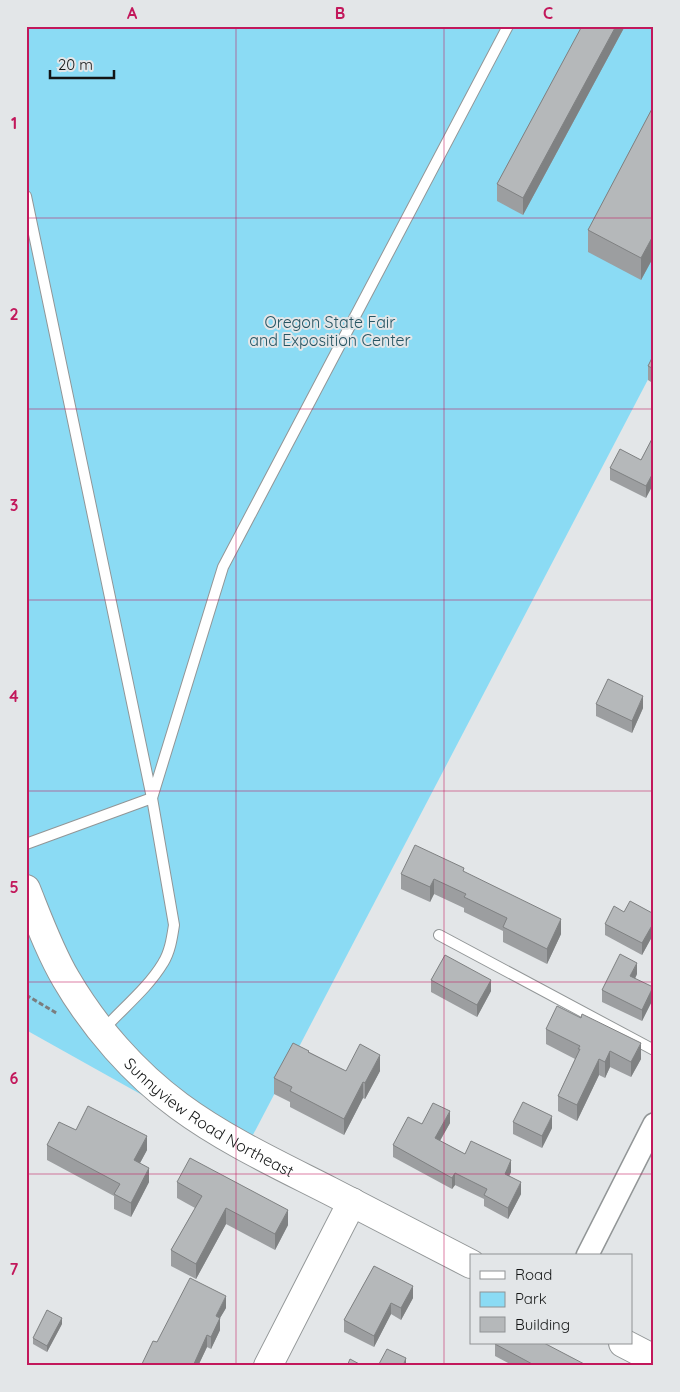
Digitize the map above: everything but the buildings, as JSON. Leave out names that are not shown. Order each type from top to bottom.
[{"type":"main road","name":"Sunnyview Road Northeast","points":[[26,890],[65,978],[102,1031],[150,1082],[178,1106],[246,1148],[470,1263]]},
{"type":"main road","points":[[268,1366],[352,1202]]},
{"type":"main road","points":[[625,1344],[654,1359]]},
{"type":"street","points":[[588,1254],[654,1124]]},
{"type":"lane","points":[[152,798],[223,566],[508,26]]},
{"type":"lane","points":[[26,196],[152,798],[174,925],[171,944],[164,962],[153,977],[102,1031]]},
{"type":"lane","points":[[26,844],[152,798]]},
{"type":"lane","points":[[439,935],[654,1050]]},
{"type":"green space","name":"Oregon State Fair and Exposition Center","points":[[26,26],[654,26],[654,368],[244,1152],[26,1030]]}]
